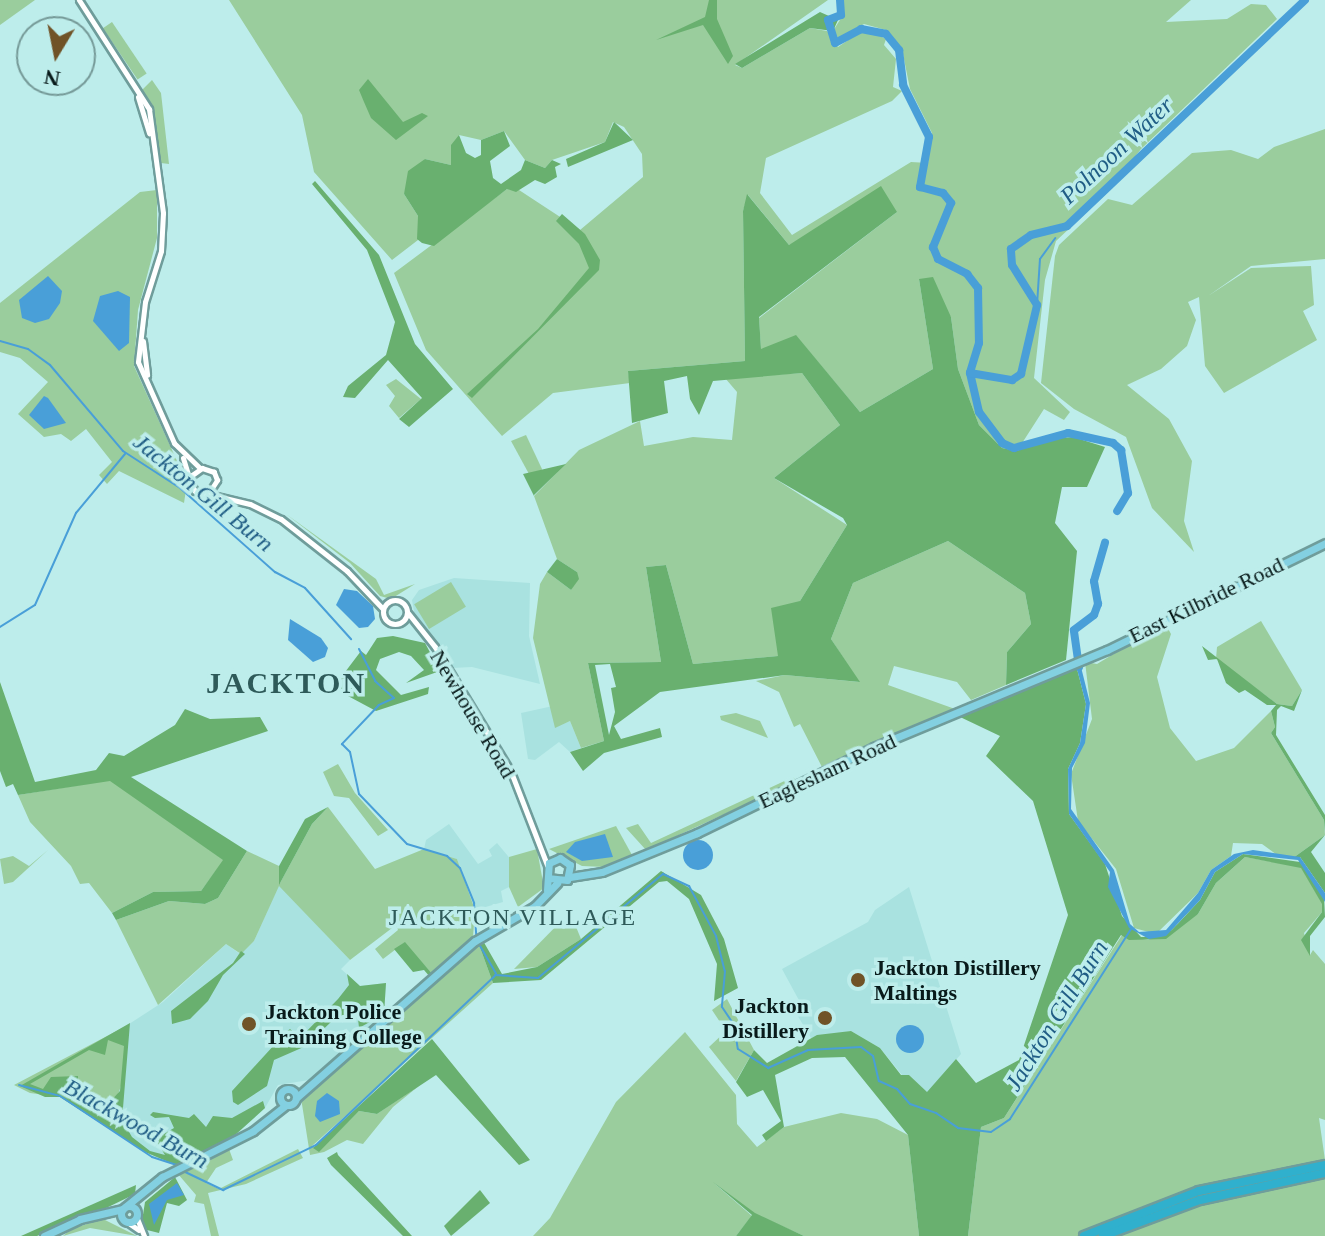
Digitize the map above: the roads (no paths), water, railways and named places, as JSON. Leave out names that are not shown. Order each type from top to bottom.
[{"type":"highway","points":[[1084,1236],[1199,1191],[1325,1165]]},
{"type":"highway","points":[[1103,1236],[1200,1200],[1325,1173]]},
{"type":"main road","name":"East Kilbride Road","points":[[1066,664],[1087,657],[1325,543]]},
{"type":"main road","name":"Eaglesham Road","points":[[553,880],[602,872],[697,833],[874,747],[1066,664]]},
{"type":"main road","points":[[283,1102],[296,1098],[475,941],[535,906],[553,880],[547,866],[556,858],[586,873]]},
{"type":"main road","points":[[570,865],[570,877]]},
{"type":"main road","points":[[288,1089],[307,1088]]},
{"type":"main road","points":[[288,1089],[296,1098]]},
{"type":"main road","points":[[44,1236],[124,1208],[162,1177],[273,1116],[288,1089]]},
{"type":"main road","points":[[125,1221],[136,1214],[141,1196]]},
{"type":"main road","points":[[124,1208],[136,1214]]},
{"type":"main road","points":[[124,1208],[125,1221]]},
{"type":"main road","points":[[103,1214],[125,1221]]},
{"type":"street","points":[[79,0],[148,107],[163,226],[141,336],[147,377],[183,457],[191,484],[195,491],[233,498],[281,519],[375,596],[388,622],[401,623],[408,613],[403,602],[375,596]]},
{"type":"street","points":[[183,457],[200,468],[211,469],[233,498]]},
{"type":"street","points":[[191,484],[200,468]]},
{"type":"street","points":[[208,494],[217,480]]},
{"type":"street","points":[[383,609],[389,601]]},
{"type":"street","name":"Newhouse Road","points":[[408,613],[414,627],[435,647],[503,757],[547,866]]},
{"type":"street","name":"Newhouse Road","points":[[401,623],[414,627]]},
{"type":"street","points":[[543,850],[556,858]]},
{"type":"street","points":[[136,1214],[142,1233]]},
{"type":"street","points":[[125,1221],[142,1233]]},
{"type":"water","points":[[48,276],[62,291],[60,303],[49,319],[35,323],[22,318],[19,300]]},
{"type":"water","points":[[118,291],[130,297],[129,343],[119,351],[93,321],[100,296]]},
{"type":"water","points":[[44,396],[66,423],[44,429],[29,415]]},
{"type":"water","points":[[344,589],[357,591],[373,606],[375,619],[368,627],[359,628],[336,605]]},
{"type":"water","points":[[290,619],[321,638],[328,648],[325,657],[313,662],[288,640]]},
{"type":"water","points":[[1080,663],[1090,703],[1085,743],[1072,768],[1071,809],[1114,870],[1130,924],[1139,932],[1166,930],[1198,893],[1211,870],[1234,854],[1253,850],[1300,857],[1325,893],[1325,902],[1298,860],[1243,854],[1215,872],[1200,900],[1166,936],[1149,939],[1129,928],[1108,887],[1110,872],[1069,814],[1068,769],[1080,743],[1086,704],[1076,665]]},
{"type":"water","points":[[605,834],[613,857],[582,861],[566,852],[575,842]]},
{"type":"water","points":[[698,840],[704,841],[712,849],[712,861],[704,869],[698,870],[692,869],[684,861],[683,855],[684,849],[692,841]]},
{"type":"water","points":[[910,1025],[920,1029],[924,1039],[920,1049],[910,1053],[900,1049],[896,1039],[900,1029]]},
{"type":"water","points":[[327,1093],[339,1101],[340,1114],[320,1122],[315,1116],[317,1101]]},
{"type":"water","points":[[177,1183],[184,1195],[167,1200],[154,1225],[149,1204]]},
{"type":"waterway","points":[[840,0],[841,15],[828,20],[835,43],[861,29],[886,34],[899,50],[903,85],[929,137],[920,187],[943,193],[951,203],[933,247],[938,259],[967,274],[978,288],[979,343],[970,373],[979,412],[1002,443],[1014,448],[1068,433],[1113,443],[1121,450],[1128,493],[1117,511]]},
{"type":"waterway","name":"Polnoon Water","points":[[970,373],[1012,380],[1021,374],[1037,305],[1012,265],[1011,249],[1031,235],[1067,226],[1305,0]]},
{"type":"waterway","points":[[1037,305],[1040,259],[1055,238]]},
{"type":"waterway","name":"Jackton Gill Burn","points":[[0,341],[28,349],[50,365],[123,451],[180,488],[275,572],[305,588],[351,639]]},
{"type":"waterway","points":[[0,627],[35,605],[76,513],[125,454]]},
{"type":"waterway","points":[[1079,667],[1074,630],[1094,615],[1098,604],[1094,581],[1105,543]]},
{"type":"waterway","name":"Jackton Gill Burn","points":[[359,649],[375,681],[394,698],[379,705],[342,744],[350,752],[359,794],[407,844],[447,856],[460,868],[474,903],[476,935]]},
{"type":"waterway","name":"Jackton Gill Burn","points":[[495,975],[538,978],[663,874],[689,886],[716,936],[725,971],[722,1007],[734,1025],[738,1049],[768,1068],[808,1050],[861,1047],[873,1056],[879,1081],[897,1089],[910,1104],[936,1113],[958,1128],[991,1132],[1010,1119],[1131,929]]},
{"type":"waterway","name":"Jackton Gill Burn","points":[[479,944],[496,974]]},
{"type":"waterway","name":"Blackwood Burn","points":[[181,1170],[223,1190],[316,1145],[495,976]]},
{"type":"waterway","name":"Blackwood Burn","points":[[19,1085],[60,1096],[152,1157],[177,1165]]},
{"type":"place","name":"Jackton Distillery Maltings","points":[[858,980]]},
{"type":"place","name":"Jackton Distillery","points":[[825,1018]]},
{"type":"place","name":"Jackton Police Training College","points":[[249,1024]]},
{"type":"district","name":"JACKTON","points":[[286,683]]},
{"type":"district","name":"JACKTON VILLAGE","points":[[513,918]]}]
